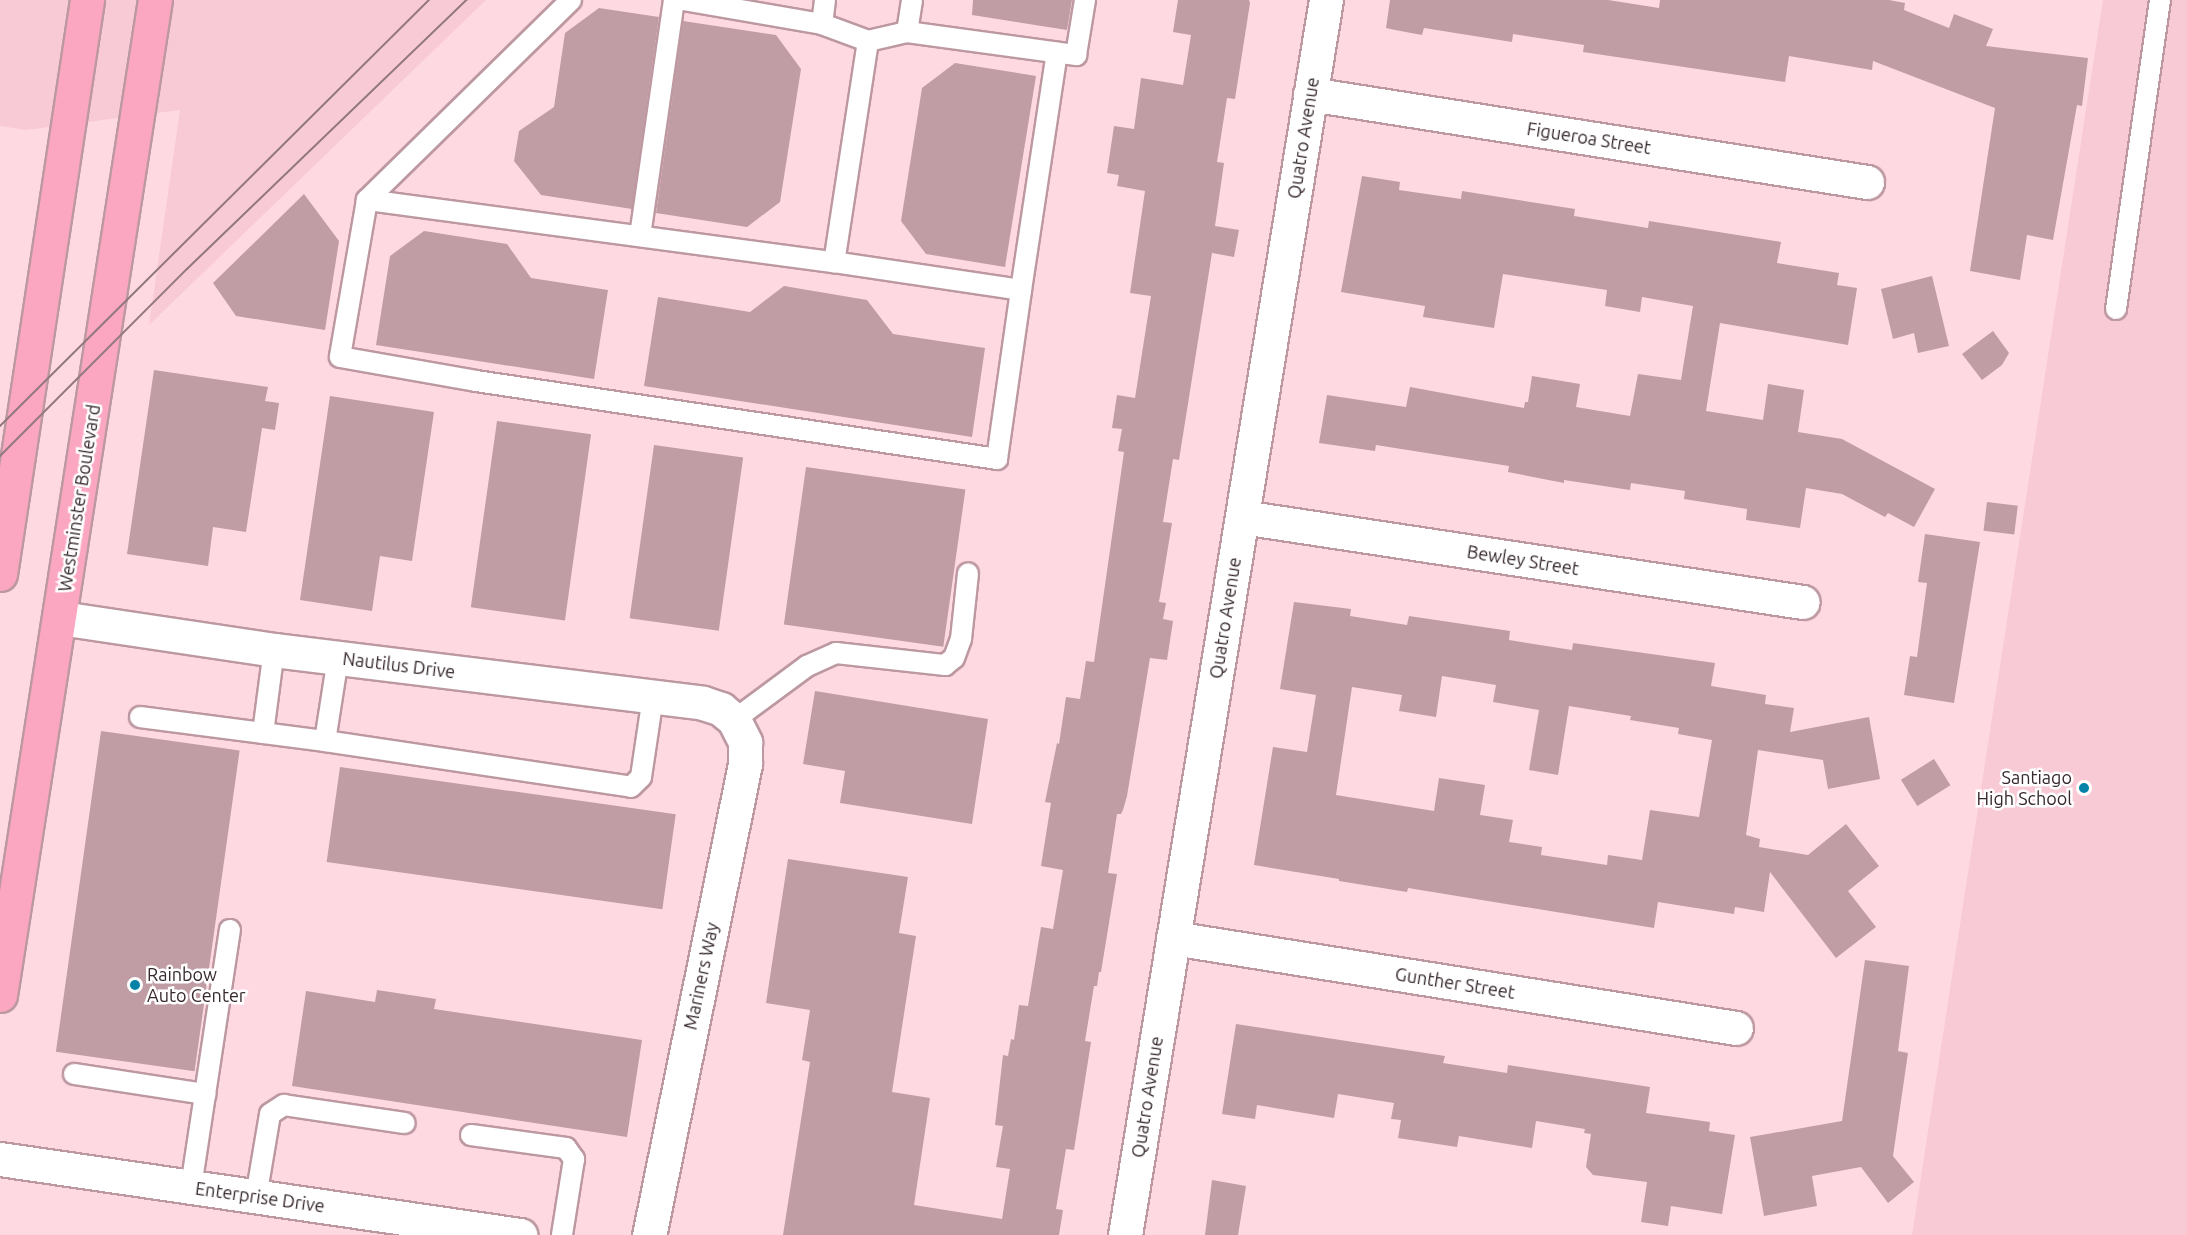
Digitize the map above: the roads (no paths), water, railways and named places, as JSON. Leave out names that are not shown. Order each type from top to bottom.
[{"type":"main road","points":[[0,574],[87,0]]},
{"type":"main road","name":"Westminster Boulevard","points":[[0,995],[61,618],[155,0]]},
{"type":"street","name":"Quatro Avenue","points":[[1125,1235],[1326,0]]},
{"type":"street","name":"Figueroa Street","points":[[1310,94],[1867,182]]},
{"type":"street","name":"Bewley Street","points":[[1242,517],[1803,602]]},
{"type":"street","name":"Nautilus Drive","points":[[61,618],[274,650],[703,703],[721,708],[734,720]]},
{"type":"street","name":"Mariners Way","points":[[649,1235],[745,764],[745,742],[734,720]]},
{"type":"street","name":"Gunther Street","points":[[1173,938],[1736,1028]]},
{"type":"street","name":"Enterprise Drive","points":[[0,1159],[520,1235]]},
{"type":"lane","points":[[571,0],[367,200],[340,357],[476,381],[997,459],[1057,53]]},
{"type":"lane","points":[[640,236],[674,0]]},
{"type":"lane","points":[[683,0],[822,24],[868,41],[907,32],[1076,55],[1085,0]]},
{"type":"lane","points":[[822,24],[825,0]]},
{"type":"lane","points":[[907,32],[912,0]]},
{"type":"lane","points":[[2116,309],[2160,0]]},
{"type":"lane","points":[[834,262],[868,41]]},
{"type":"lane","points":[[367,200],[834,262],[1022,290]]},
{"type":"lane","points":[[734,720],[807,666],[836,653],[945,665],[954,658],[961,639],[968,573]]},
{"type":"lane","points":[[263,733],[274,650]]},
{"type":"lane","points":[[325,741],[338,658]]},
{"type":"lane","points":[[140,717],[325,741],[631,787],[641,777],[653,697]]},
{"type":"lane","points":[[191,1187],[230,930]]},
{"type":"lane","points":[[74,1074],[205,1094]]},
{"type":"lane","points":[[256,1197],[270,1114],[284,1105],[405,1123]]},
{"type":"lane","points":[[471,1135],[566,1148],[574,1159],[562,1235]]},
{"type":"tram line","points":[[0,426],[429,0]]},
{"type":"tram line","points":[[0,456],[187,269],[467,0]]},
{"type":"place","name":"Santiago High School","points":[[2084,788]]},
{"type":"place","name":"Rainbow Auto Center","points":[[135,985]]}]
